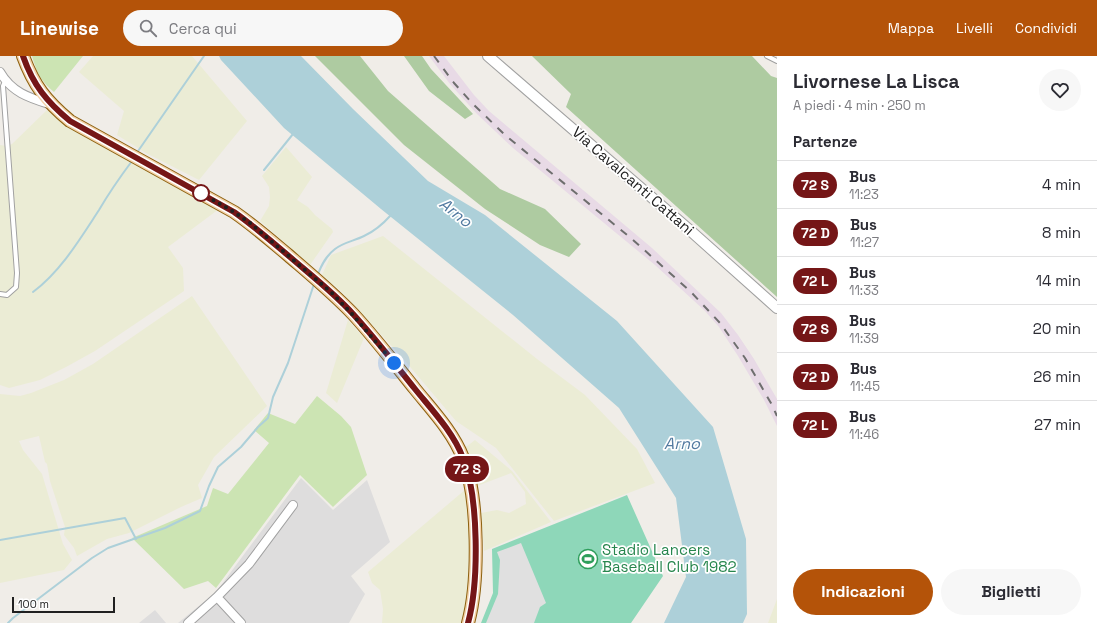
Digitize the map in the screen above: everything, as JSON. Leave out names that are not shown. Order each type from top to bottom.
[{"type":"main road","points":[[23,56],[37,87],[52,105],[70,121],[215,200],[250,223],[332,293],[380,345],[434,413],[459,449],[470,480],[474,518],[475,573],[472,606],[468,623]]},
{"type":"street","name":"Via Cavalcanti Cattani","points":[[488,56],[693,233],[777,308]]},
{"type":"street","points":[[0,72],[5,81],[13,89],[36,100],[52,105]]},
{"type":"street","points":[[188,623],[217,597],[249,564],[293,505]]},
{"type":"street","points":[[217,597],[241,623]]},
{"type":"lane","points":[[767,56],[772,57],[777,61]]},
{"type":"lane","points":[[0,294],[7,295],[16,287],[17,273],[3,86],[5,81]]},
{"type":"shaded area","points":[[429,56],[444,56],[474,95],[489,111],[652,248],[721,313],[754,359],[777,399],[777,426],[764,400],[738,356],[719,327],[705,311],[655,265],[513,148],[477,114],[450,84]]},
{"type":"shaded area","points":[[301,478],[333,510],[367,480],[390,542],[351,576],[365,594],[349,623],[178,623],[216,592]]},
{"type":"shaded area","points":[[521,543],[546,603],[540,607],[534,623],[486,623],[498,594],[500,560],[497,552]]},
{"type":"shaded area","points":[[155,610],[166,623],[139,623]]},
{"type":"green space","points":[[32,56],[83,56],[54,92],[45,84],[40,76]]},
{"type":"green space","points":[[93,56],[192,56],[247,121],[199,180],[146,153],[117,135],[124,111],[79,72]]},
{"type":"green space","points":[[315,56],[360,56],[388,91],[500,189],[545,209],[581,244],[569,257],[540,245],[485,209],[404,145]]},
{"type":"green space","points":[[404,56],[422,56],[431,69],[473,114],[465,119],[429,91]]},
{"type":"green space","points":[[532,56],[752,56],[771,76],[777,78],[777,297],[566,107],[571,94]]},
{"type":"green space","points":[[47,110],[219,209],[168,247],[183,268],[184,291],[95,351],[40,380],[9,388],[0,385],[0,145],[7,146],[12,144]]},
{"type":"green space","points":[[286,147],[312,177],[297,200],[308,207],[332,229],[333,232],[310,265],[260,221],[269,206],[270,197],[269,187],[262,176]]},
{"type":"green space","points":[[383,236],[537,359],[585,395],[637,449],[655,483],[554,521],[496,448],[456,421],[406,362],[357,308],[342,292],[322,275],[331,255]]},
{"type":"green space","points":[[192,296],[267,406],[214,457],[198,485],[202,498],[129,533],[107,539],[77,556],[74,548],[64,535],[65,527],[50,481],[39,436],[19,441],[23,450],[42,474],[63,544],[72,560],[64,570],[0,583],[0,394],[20,396],[64,380],[93,364]]},
{"type":"green space","points":[[348,320],[364,338],[337,403],[326,393]]},
{"type":"green space","points":[[317,396],[341,416],[351,427],[367,475],[333,507],[300,475],[216,588],[208,581],[184,589],[132,538],[207,506],[213,488],[228,494],[269,443],[254,430],[268,413],[295,424]]},
{"type":"green space","points":[[475,440],[512,471],[551,522],[484,551],[481,513],[497,510],[509,513],[526,504],[525,492],[511,473],[477,486],[475,465],[466,447]]},
{"type":"green space","points":[[466,489],[468,491],[470,530],[467,600],[464,623],[382,623],[383,609],[380,590],[372,583],[368,572]]},
{"type":"green space","name":"Stadio Lancers Baseball Club 1982","points":[[627,495],[663,576],[631,623],[481,623],[493,593],[492,549]]},
{"type":"green space","points":[[777,599],[777,623],[768,623]]},
{"type":"water","name":"Arno","points":[[219,56],[301,56],[353,109],[428,181],[485,215],[617,321],[713,427],[746,539],[747,614],[743,623],[664,623],[686,577],[676,498],[619,408],[513,315],[381,209],[284,128]]},
{"type":"waterway","points":[[136,154],[204,56]]},
{"type":"waterway","points":[[264,170],[293,134]]},
{"type":"waterway","points":[[33,292],[43,284],[69,254],[132,161]]},
{"type":"waterway","points":[[318,274],[329,254],[335,249],[372,232],[391,215]]},
{"type":"waterway","points":[[8,623],[92,558],[108,548],[165,528],[200,511],[218,467],[241,447],[268,418],[273,397],[288,363],[314,284]]},
{"type":"waterway","points":[[0,540],[125,518],[136,539]]},
{"type":"railway","points":[[434,56],[454,83],[505,135],[632,239],[691,292],[720,323],[745,358],[777,416]]},
{"type":"bus line","points":[[23,56],[37,87],[52,105],[70,121],[215,200],[234,212],[250,223],[322,284],[380,345],[446,428],[459,449],[470,480],[474,518],[475,573],[472,606],[468,623]]},
{"type":"place","name":"Stadio Lancers Baseball Club 1982","points":[[588,559]]},
{"type":"route","points":[[201,193],[215,200],[250,223],[332,293],[380,345],[394,363]]}]
